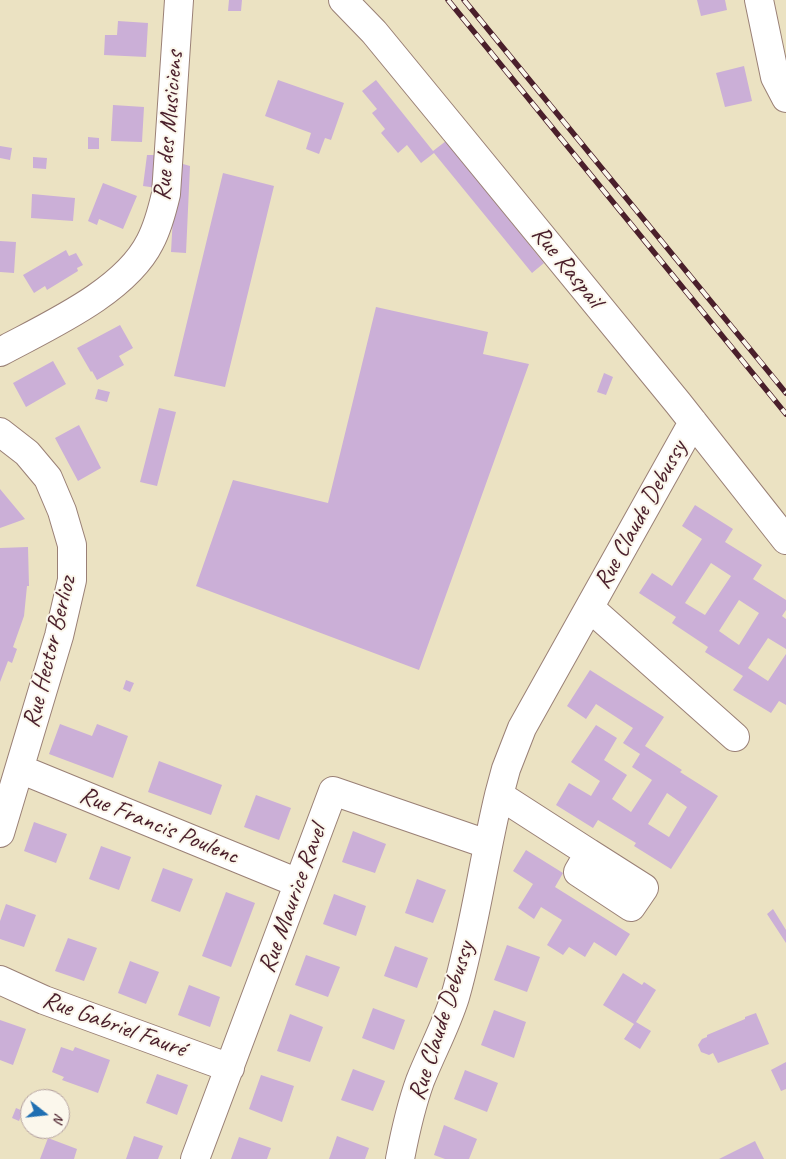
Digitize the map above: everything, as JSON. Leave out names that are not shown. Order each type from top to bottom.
[{"type":"street","name":"Rue des Musiciens","points":[[0,352],[94,299],[132,268],[150,243],[160,219],[166,194],[179,0]]},
{"type":"street","name":"Rue Raspail","points":[[343,0],[374,32],[457,132],[693,422],[786,540]]},
{"type":"street","points":[[759,0],[775,77],[786,98]]},
{"type":"street","name":"Rue Claude Debussy","points":[[400,1159],[420,1082],[453,1003],[466,959],[498,795],[522,728],[693,422]]},
{"type":"street","name":"Rue Hector Berlioz","points":[[0,432],[27,453],[48,478],[62,511],[72,545],[72,580],[58,636],[0,833]]},
{"type":"street","name":"Rue Claude Debussy","points":[[590,608],[736,737]]},
{"type":"street","name":"Rue Francis Poulenc","points":[[20,769],[298,883]]},
{"type":"street","name":"Rue Maurice Ravel","points":[[195,1159],[333,791],[487,844]]},
{"type":"street","points":[[498,795],[589,853]]},
{"type":"street","name":"Rue Gabriel Fauré","points":[[0,980],[44,1000],[230,1068]]},
{"type":"building","points":[[229,0],[242,0],[241,11],[228,11]]},
{"type":"building","points":[[697,0],[725,0],[727,10],[701,16]]},
{"type":"building","points":[[118,21],[148,23],[146,57],[104,55],[105,35],[117,35]]},
{"type":"building","points":[[744,66],[752,101],[725,107],[716,73]]},
{"type":"building","points":[[278,80],[344,103],[331,140],[325,138],[319,154],[306,149],[311,133],[265,116]]},
{"type":"building","points":[[376,80],[433,151],[446,141],[544,263],[532,273],[434,153],[421,163],[407,145],[398,153],[381,133],[385,129],[372,113],[377,109],[362,91]]},
{"type":"building","points":[[113,105],[144,107],[142,142],[111,141]]},
{"type":"building","points":[[88,137],[99,138],[99,149],[88,149]]},
{"type":"building","points":[[0,146],[12,148],[10,160],[0,158]]},
{"type":"building","points":[[147,155],[162,155],[157,188],[143,186]]},
{"type":"building","points":[[33,157],[47,158],[46,169],[33,168]]},
{"type":"building","points":[[176,162],[190,166],[186,253],[171,252]]},
{"type":"building","points":[[223,173],[274,186],[225,387],[174,376]]},
{"type":"building","points":[[103,183],[137,196],[123,229],[99,219],[97,225],[88,221]]},
{"type":"building","points":[[32,194],[75,198],[73,221],[31,218]]},
{"type":"building","points":[[0,241],[16,242],[14,273],[0,272]]},
{"type":"building","points":[[66,250],[69,256],[76,253],[83,265],[77,268],[78,271],[47,290],[45,286],[34,293],[23,275]]},
{"type":"building","points":[[376,307],[488,332],[483,354],[529,364],[419,670],[196,586],[233,480],[328,503]]},
{"type":"building","points":[[120,325],[133,348],[119,356],[124,365],[97,380],[77,348]]},
{"type":"building","points":[[53,361],[66,384],[26,407],[13,383]]},
{"type":"building","points":[[604,373],[613,377],[606,395],[597,392]]},
{"type":"building","points":[[98,389],[110,392],[107,402],[95,399]]},
{"type":"building","points":[[159,408],[176,412],[157,486],[140,482]]},
{"type":"building","points":[[79,425],[101,468],[78,481],[55,438]]},
{"type":"building","points":[[0,489],[25,519],[0,528]]},
{"type":"building","points":[[695,505],[733,529],[725,542],[762,565],[753,579],[786,600],[786,610],[782,616],[786,619],[786,649],[768,638],[748,668],[768,681],[786,654],[786,705],[779,701],[771,713],[733,690],[743,676],[705,652],[708,647],[672,623],[676,617],[639,593],[652,573],[672,586],[702,539],[682,526]],"holes":[[[711,563],[731,576],[705,615],[685,603]],[[739,600],[759,613],[739,645],[719,631]]]},
{"type":"building","points":[[28,547],[29,586],[27,586],[24,616],[13,647],[17,649],[12,663],[8,661],[0,682],[0,548]]},
{"type":"building","points":[[590,670],[664,717],[645,746],[682,770],[680,772],[718,796],[671,869],[634,846],[636,843],[598,820],[593,828],[556,805],[569,783],[591,796],[600,781],[571,762],[596,725],[617,738],[604,760],[627,775],[612,799],[631,812],[652,780],[632,767],[640,754],[623,743],[633,728],[596,704],[586,719],[567,706]],"holes":[[[667,793],[687,807],[669,837],[648,824]]]},
{"type":"building","points":[[126,680],[134,683],[130,692],[123,689]]},
{"type":"building","points":[[60,724],[92,736],[97,724],[128,736],[113,778],[49,754]]},
{"type":"building","points":[[159,761],[222,785],[211,815],[148,792]]},
{"type":"building","points":[[256,795],[291,808],[279,840],[244,827]]},
{"type":"building","points":[[34,822],[67,834],[56,863],[24,851]]},
{"type":"building","points":[[353,831],[386,844],[375,873],[342,862]]},
{"type":"building","points":[[101,846],[131,857],[119,890],[89,879]]},
{"type":"building","points":[[526,850],[563,873],[555,887],[630,934],[616,956],[594,942],[585,957],[569,947],[563,955],[547,945],[562,920],[541,907],[534,919],[518,908],[533,884],[513,871]]},
{"type":"building","points":[[163,868],[193,879],[180,912],[151,901]]},
{"type":"building","points":[[417,879],[446,890],[433,923],[405,913]]},
{"type":"building","points":[[226,892],[255,903],[231,967],[202,956]]},
{"type":"building","points":[[334,894],[366,906],[356,936],[323,924]]},
{"type":"building","points":[[6,904],[36,915],[24,947],[0,939],[0,921]]},
{"type":"building","points":[[773,909],[786,930],[786,943],[767,914]]},
{"type":"building","points":[[68,938],[97,948],[84,981],[55,971]]},
{"type":"building","points":[[507,945],[540,957],[527,992],[494,980]]},
{"type":"building","points":[[395,946],[428,958],[417,988],[384,976]]},
{"type":"building","points":[[306,955],[340,967],[328,997],[295,985]]},
{"type":"building","points":[[130,961],[159,972],[146,1004],[118,993]]},
{"type":"building","points":[[623,973],[642,985],[644,982],[656,990],[636,1022],[651,1031],[640,1049],[624,1039],[634,1024],[603,1005]]},
{"type":"building","points":[[189,985],[220,997],[210,1027],[178,1015]]},
{"type":"building","points":[[373,1008],[405,1020],[394,1050],[362,1038]]},
{"type":"building","points":[[494,1010],[526,1022],[514,1058],[481,1045]]},
{"type":"building","points":[[756,1013],[769,1044],[718,1063],[713,1053],[709,1055],[701,1052],[698,1045],[707,1035]]},
{"type":"building","points":[[290,1014],[323,1027],[310,1062],[277,1051]]},
{"type":"building","points":[[0,1020],[26,1029],[13,1065],[0,1060]]},
{"type":"building","points":[[61,1047],[73,1051],[75,1047],[110,1060],[98,1093],[62,1080],[64,1077],[52,1072]]},
{"type":"building","points":[[786,1062],[786,1089],[781,1091],[771,1070]]},
{"type":"building","points":[[353,1069],[385,1081],[373,1111],[341,1100]]},
{"type":"building","points":[[465,1070],[498,1083],[487,1112],[454,1099]]},
{"type":"building","points":[[157,1074],[188,1085],[177,1115],[146,1103]]},
{"type":"building","points":[[261,1075],[294,1086],[282,1122],[249,1109]]},
{"type":"building","points":[[16,1108],[20,1110],[19,1121],[12,1118]]},
{"type":"building","points":[[444,1125],[477,1139],[469,1159],[445,1159],[434,1155]]},
{"type":"building","points":[[134,1136],[163,1146],[158,1159],[126,1159]]},
{"type":"building","points":[[337,1136],[369,1148],[365,1159],[329,1159]]},
{"type":"building","points":[[239,1137],[271,1148],[267,1159],[231,1159]]},
{"type":"building","points":[[48,1139],[77,1149],[74,1159],[40,1159]]},
{"type":"building","points":[[755,1141],[764,1159],[719,1159]]},
{"type":"railway","points":[[448,0],[786,414]]},
{"type":"railway","points":[[464,0],[786,393]]}]
